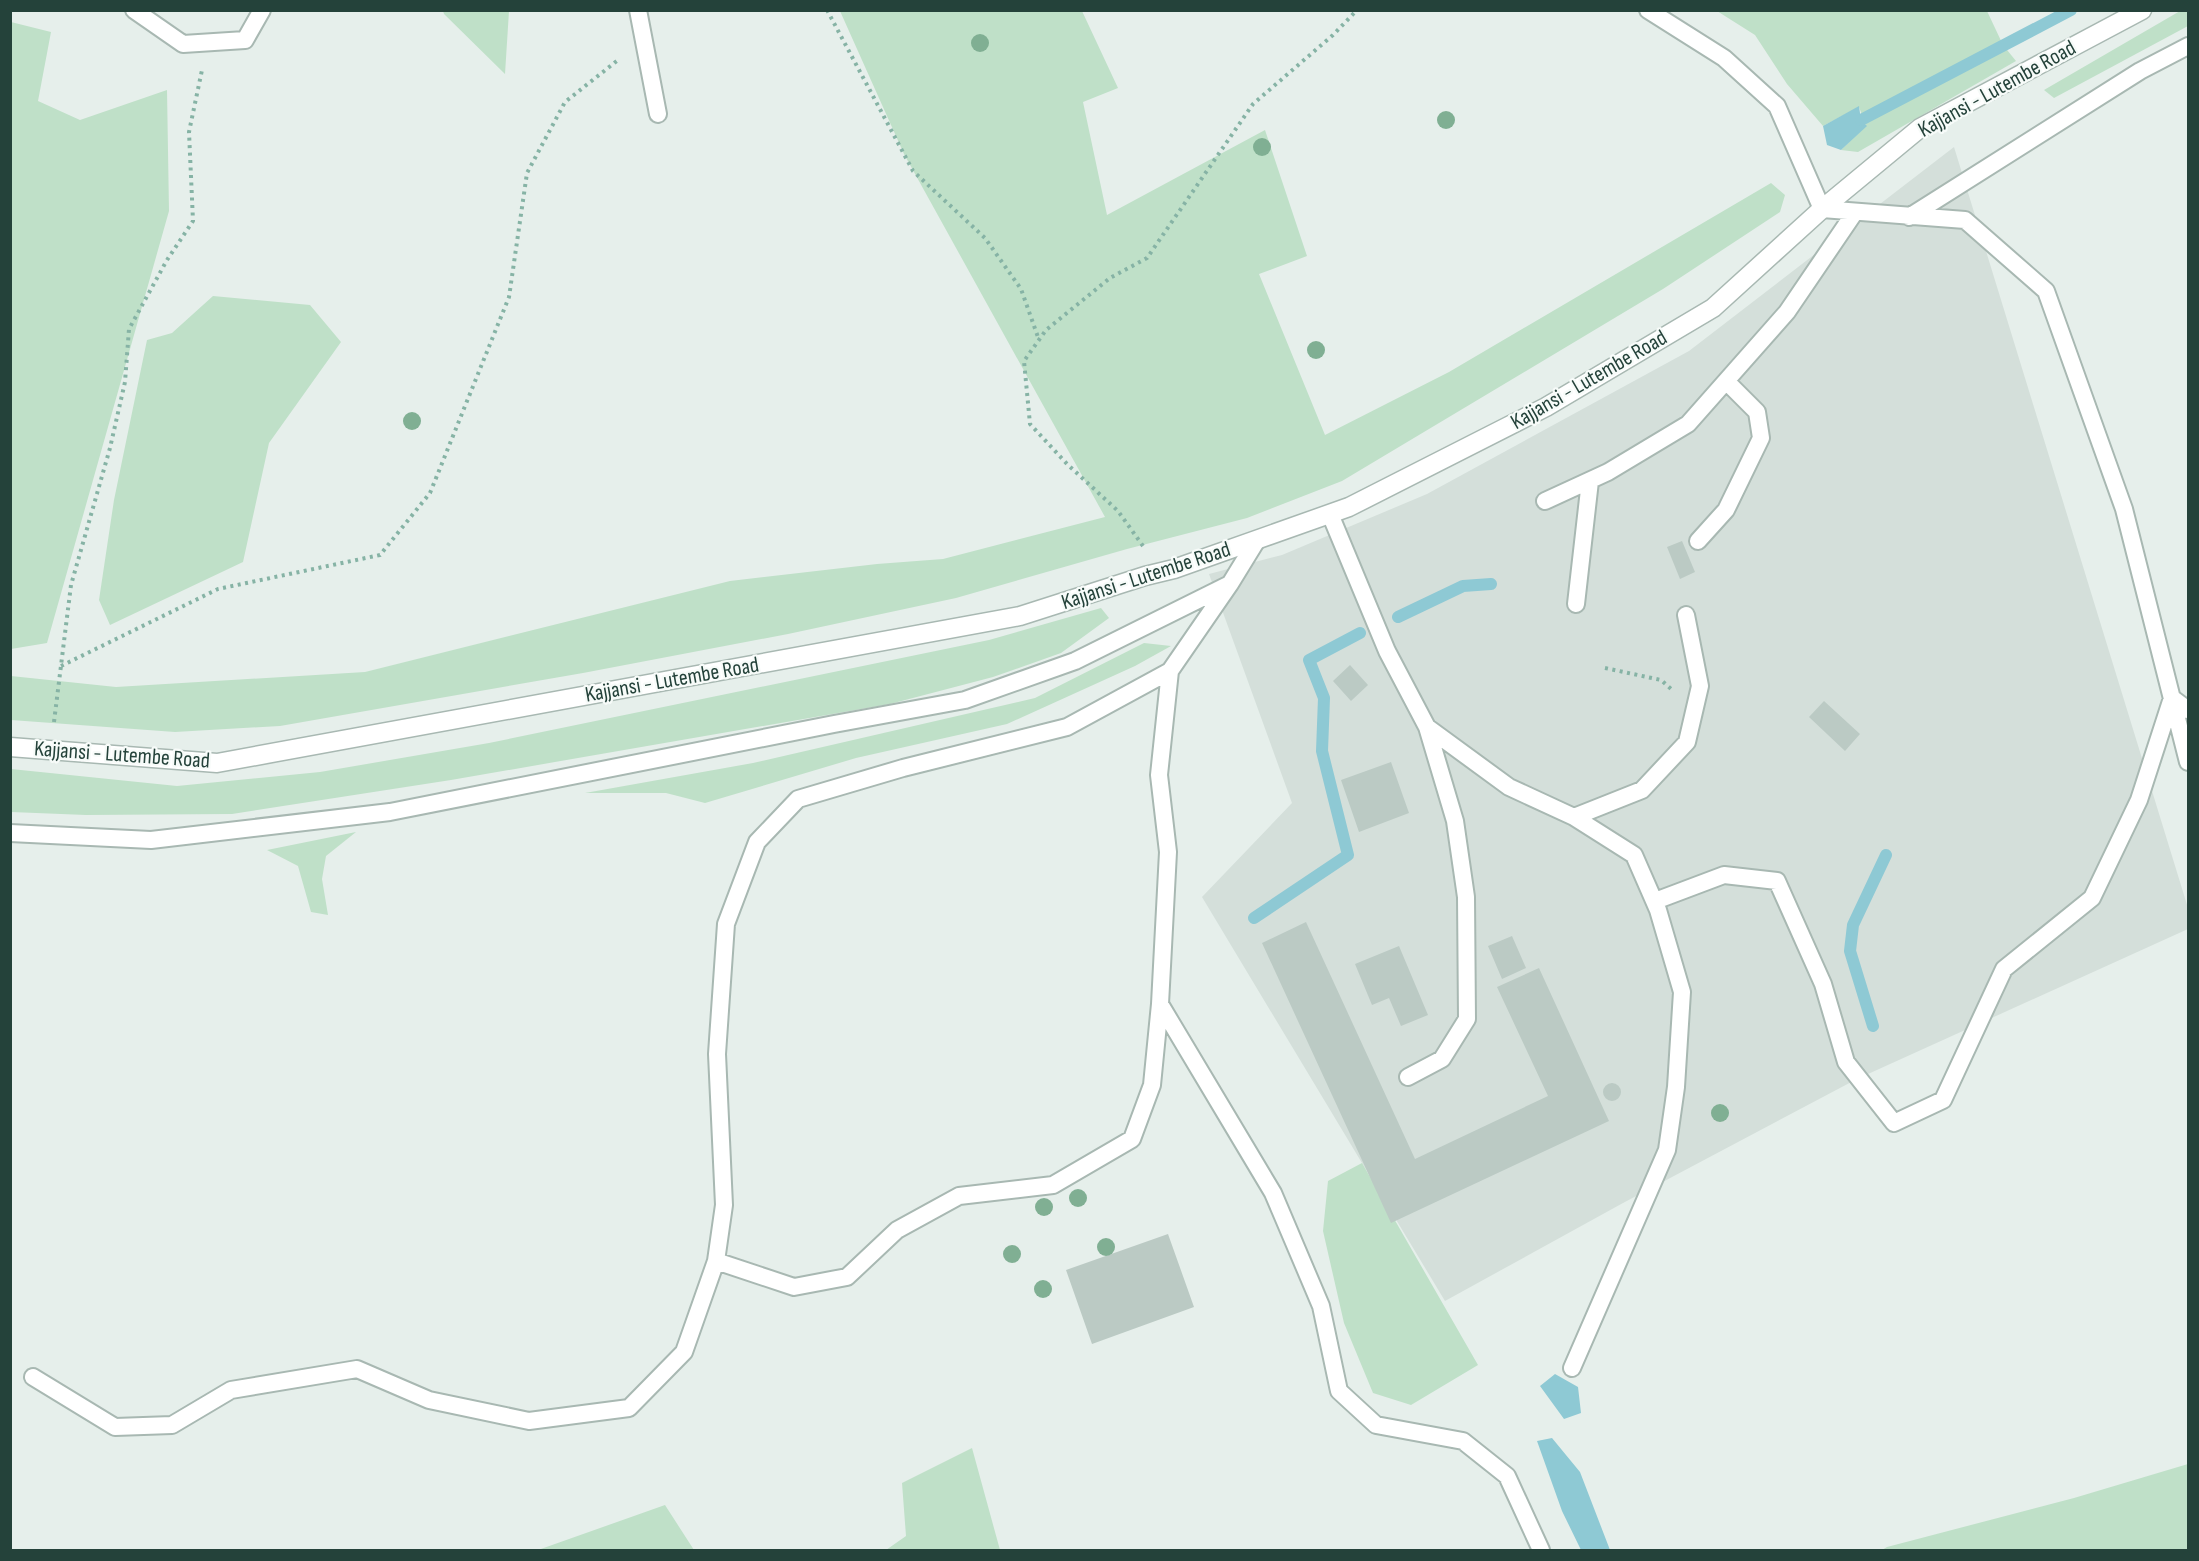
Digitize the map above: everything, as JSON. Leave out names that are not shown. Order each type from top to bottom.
[{"type":"street","name":"Kajjansi - Lutembe Road","points":[[10,747],[217,763],[1020,616],[1174,569],[1349,507],[1546,407],[1713,308],[1822,209],[1920,128],[2142,10]]},
{"type":"lane","points":[[135,10],[183,44],[245,40],[262,10]]},
{"type":"lane","points":[[638,10],[658,114]]},
{"type":"lane","points":[[1648,10],[1724,58],[1777,106],[1822,209],[1965,220],[2046,291],[2124,509],[2188,762]]},
{"type":"lane","points":[[1909,217],[2140,71],[2188,45]]},
{"type":"lane","points":[[1545,501],[1608,472],[1688,424],[1787,312],[1855,212]]},
{"type":"lane","points":[[1698,541],[1725,510],[1761,438],[1757,412],[1726,381]]},
{"type":"lane","points":[[1576,604],[1590,481]]},
{"type":"lane","points":[[1330,514],[1387,651],[1427,727],[1455,821],[1466,897],[1467,1019],[1442,1059],[1408,1077]]},
{"type":"lane","points":[[33,1377],[115,1426],[172,1425],[231,1390],[357,1370],[429,1400],[530,1421],[629,1408],[684,1352],[716,1261],[724,1204],[717,1054],[726,924],[757,842],[798,799],[903,768],[1067,727],[1170,671],[1230,584],[1257,540]]},
{"type":"lane","points":[[10,833],[151,840],[390,812],[822,726],[965,700],[1075,661],[1230,584]]},
{"type":"lane","points":[[1574,817],[1642,790],[1687,742],[1700,686],[1686,615]]},
{"type":"lane","points":[[716,1261],[794,1287],[847,1277],[897,1230],[959,1196],[1053,1185],[1132,1139],[1152,1085],[1160,1004],[1168,852],[1159,775],[1170,671]]},
{"type":"lane","points":[[2172,698],[2188,710]]},
{"type":"lane","points":[[1654,901],[1724,875],[1777,881],[1823,984],[1845,1062],[1894,1123],[1943,1100],[2004,969],[2092,898],[2139,800],[2172,698]]},
{"type":"lane","points":[[1427,727],[1509,787],[1574,817],[1634,855],[1654,901],[1682,992],[1676,1087],[1667,1150],[1572,1368]]},
{"type":"lane","points":[[1160,1004],[1273,1193],[1321,1306],[1339,1391],[1376,1425],[1462,1441],[1507,1476],[1541,1551]]},
{"type":"path","points":[[826,10],[913,171],[986,238],[1021,289],[1039,340]]},
{"type":"path","points":[[1145,576],[1143,545],[1118,511],[1067,464],[1030,424],[1024,361],[1046,330],[1110,278],[1147,258],[1253,104],[1333,35],[1357,10]]},
{"type":"path","points":[[61,666],[218,589],[380,555],[430,493],[509,297],[527,173],[566,102],[643,39]]},
{"type":"path","points":[[51,749],[71,585],[110,448],[125,382],[129,330],[167,260],[193,221],[189,132],[207,42]]},
{"type":"path","points":[[1605,668],[1661,680],[1695,709]]},
{"type":"shaded area","points":[[1954,147],[2188,908],[2188,929],[1857,1079],[1623,1203],[1445,1301],[1202,897],[1292,803],[1209,574],[1282,555],[1427,494],[1689,351]]},
{"type":"green space","points":[[443,11],[509,11],[505,74],[444,14]]},
{"type":"green space","points":[[840,11],[1082,11],[1118,88],[1083,102],[1107,215],[1265,130],[1307,256],[1259,274],[1325,435],[1449,372],[1771,183],[1785,195],[1780,212],[1663,289],[1342,481],[1247,518],[1127,549],[956,598],[788,634],[583,673],[280,726],[175,732],[11,720],[11,676],[116,687],[365,672],[730,581],[877,564],[943,559],[1105,517],[904,154]]},
{"type":"green space","points":[[1717,11],[1987,11],[2003,45],[2016,61],[1858,152],[1841,150],[1866,126],[1859,107],[1823,126],[1787,84],[1755,35]]},
{"type":"green space","points":[[2180,11],[2188,11],[2188,26],[2054,98],[2044,90]]},
{"type":"green space","points":[[11,22],[51,32],[38,101],[80,120],[167,90],[169,211],[47,643],[11,649]]},
{"type":"green space","points":[[213,296],[310,305],[341,342],[269,443],[243,562],[110,625],[99,600],[114,500],[147,340],[172,333]]},
{"type":"green space","points":[[1101,608],[1109,618],[1061,653],[993,677],[890,704],[451,780],[232,814],[86,815],[11,812],[11,769],[177,786],[320,772],[489,743],[989,640]]},
{"type":"green space","points":[[1144,643],[1171,646],[1135,666],[1007,724],[856,758],[705,803],[666,793],[585,793],[753,763],[1035,698]]},
{"type":"green space","points":[[356,832],[326,856],[322,879],[328,915],[311,912],[298,866],[267,850]]},
{"type":"green space","points":[[1362,1163],[1478,1365],[1411,1405],[1373,1393],[1344,1323],[1323,1231],[1328,1181]]},
{"type":"green space","points":[[972,1448],[1000,1550],[886,1550],[906,1536],[902,1483]]},
{"type":"green space","points":[[2188,1464],[2188,1550],[1882,1550],[2074,1498]]},
{"type":"green space","points":[[665,1505],[694,1550],[538,1550]]},
{"type":"water","points":[[1859,106],[1861,120],[1867,126],[1841,150],[1827,145],[1823,126]]},
{"type":"water","points":[[1555,1374],[1578,1387],[1581,1413],[1564,1419],[1540,1386]]},
{"type":"water","points":[[1552,1438],[1580,1472],[1610,1550],[1581,1550],[1562,1511],[1537,1441]]},
{"type":"building","points":[[1682,541],[1695,572],[1680,579],[1667,547]]},
{"type":"building","points":[[1350,665],[1368,685],[1351,701],[1333,681]]},
{"type":"building","points":[[1824,701],[1860,734],[1845,751],[1809,717]]},
{"type":"building","points":[[1391,762],[1409,813],[1359,832],[1341,780]]},
{"type":"building","points":[[1306,922],[1415,1159],[1548,1096],[1497,987],[1539,968],[1609,1121],[1391,1223],[1262,943]]},
{"type":"building","points":[[1512,936],[1526,968],[1502,979],[1488,946]]},
{"type":"building","points":[[1399,946],[1428,1015],[1401,1026],[1389,998],[1372,1005],[1355,964]]},
{"type":"building","points":[[1612,1083],[1618,1086],[1621,1092],[1618,1098],[1612,1101],[1606,1098],[1603,1092],[1606,1086]]},
{"type":"building","points":[[1168,1234],[1194,1307],[1092,1344],[1066,1270]]},
{"type":"waterway","points":[[1861,120],[2071,10]]},
{"type":"waterway","points":[[1398,617],[1463,586],[1491,584]]},
{"type":"waterway","points":[[1254,918],[1348,855],[1322,751],[1324,698],[1309,660],[1360,633]]},
{"type":"waterway","points":[[1873,1026],[1850,951],[1853,925],[1886,855]]}]
